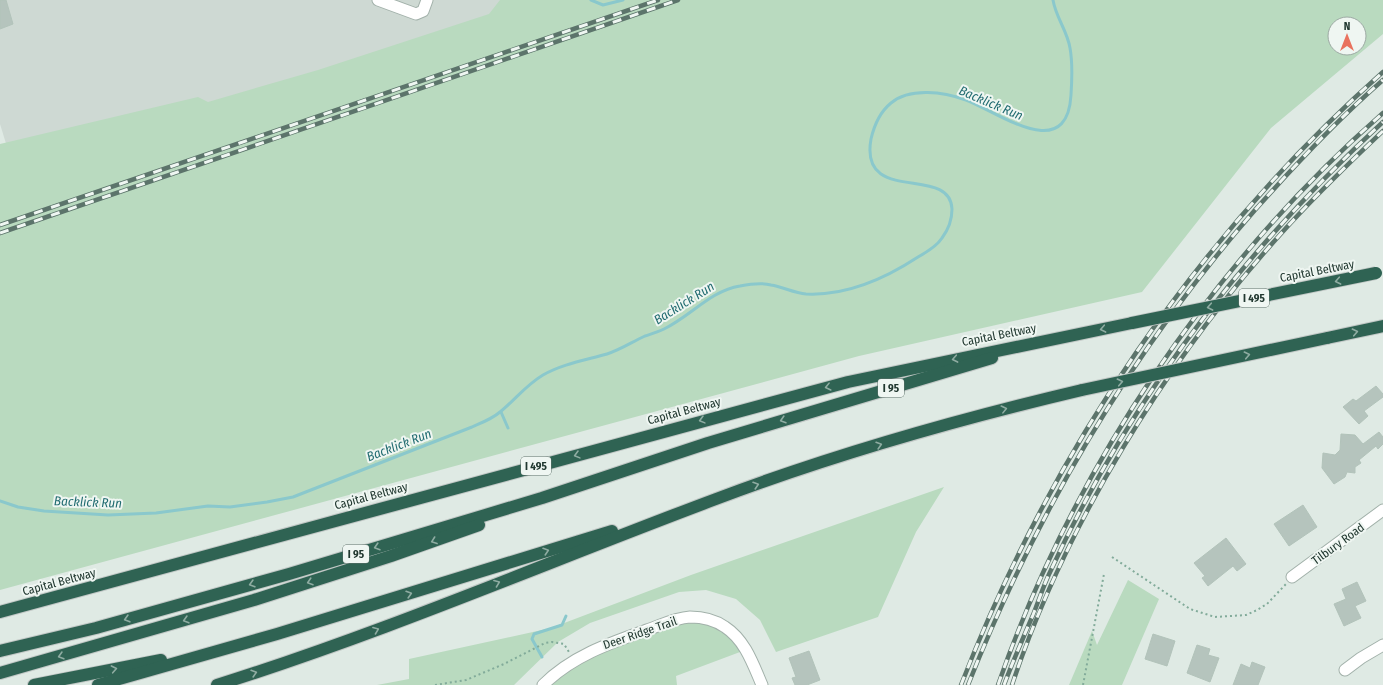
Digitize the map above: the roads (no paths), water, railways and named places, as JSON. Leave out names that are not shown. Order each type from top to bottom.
[{"type":"highway","name":"Capital Beltway","points":[[0,612],[812,391],[910,368],[1379,273]]},
{"type":"highway","points":[[98,685],[278,634],[719,498],[923,431],[1082,390],[1383,326]]},
{"type":"highway","name":"I 95","points":[[0,651],[96,628],[289,574],[542,498],[708,443],[1075,334]]},
{"type":"highway","points":[[0,673],[254,600],[383,558],[708,443]]},
{"type":"highway","points":[[217,685],[353,639],[719,498]]},
{"type":"highway","points":[[34,685],[211,650],[278,634]]},
{"type":"street","points":[[378,0],[416,14],[423,11],[427,0]]},
{"type":"street","name":"Tilbury Road","points":[[1292,577],[1383,510]]},
{"type":"street","name":"Deer Ridge Trail","points":[[543,685],[574,661],[606,645],[672,620],[690,617],[702,618],[725,627],[740,640],[762,685]]},
{"type":"street","points":[[1345,670],[1383,645]]},
{"type":"waterway","points":[[591,0],[603,5],[623,0]]},
{"type":"waterway","name":"Backlick Run","points":[[0,501],[18,507],[44,511],[108,515],[156,513],[208,506],[230,507],[293,497],[486,421],[500,412],[531,383],[550,371],[607,354],[645,336],[662,330],[674,324],[710,298],[729,289],[740,286],[763,284],[806,294],[821,294],[851,289],[893,272],[928,251],[940,241],[948,228],[952,209],[947,196],[937,188],[891,179],[878,172],[871,159],[871,139],[881,115],[891,103],[899,98],[927,92],[948,95],[966,100],[1012,122],[1029,128],[1044,131],[1057,127],[1067,116],[1071,95],[1072,66],[1069,42],[1056,13],[1053,0]]},
{"type":"waterway","points":[[501,412],[508,428]]},
{"type":"waterway","points":[[542,657],[532,639],[534,634],[562,625],[566,616]]},
{"type":"railway","points":[[0,225],[658,0]]},
{"type":"railway","points":[[0,233],[678,0]]},
{"type":"railway","points":[[961,685],[998,598],[1039,514],[1085,432],[1136,353],[1191,278],[1251,205],[1315,137],[1383,72]]},
{"type":"railway","points":[[968,685],[995,620],[1057,495],[1091,435],[1128,376],[1168,319],[1210,264],[1255,210],[1317,143],[1383,80]]},
{"type":"railway","points":[[998,685],[1029,605],[1066,526],[1107,449],[1154,375],[1205,303],[1261,236],[1320,172],[1383,113]]},
{"type":"railway","points":[[1004,685],[1048,575],[1082,507],[1117,446],[1154,387],[1238,274],[1332,171],[1383,122]]},
{"type":"railway","points":[[1012,685],[1034,625],[1060,565],[1090,506],[1123,448],[1159,391],[1197,337],[1278,237],[1329,183],[1383,131]]}]
